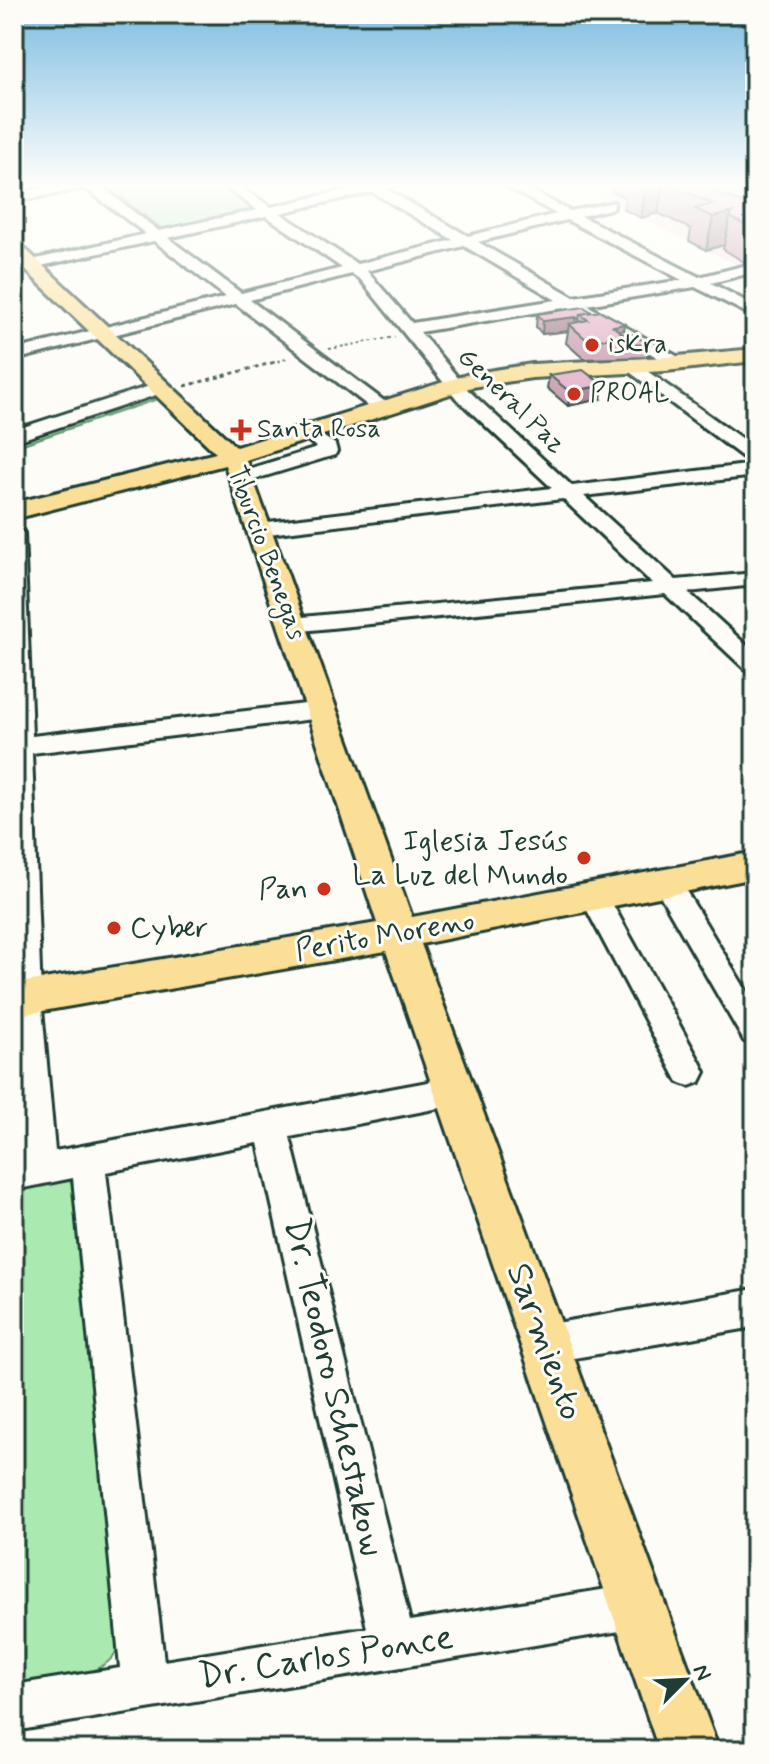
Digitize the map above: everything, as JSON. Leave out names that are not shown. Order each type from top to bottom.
[{"type":"main road","name":"Tiburcio Benegas","points":[[23,266],[104,333],[162,387],[237,466],[399,934]]},
{"type":"main road","points":[[14,511],[237,466],[308,433],[453,385],[532,371],[755,355]]},
{"type":"main road","name":"Perito Moreno","points":[[20,999],[399,934],[755,865]]},
{"type":"main road","name":"Sarmiento","points":[[399,934],[689,1750]]},
{"type":"street","points":[[193,265],[382,408]]},
{"type":"street","name":"General Paz","points":[[350,265],[366,277],[453,385],[755,666]]},
{"type":"street","points":[[14,355],[371,265]]},
{"type":"street","points":[[509,265],[676,363]]},
{"type":"street","points":[[664,265],[755,312]]},
{"type":"street","points":[[407,329],[697,282],[755,267]]},
{"type":"street","points":[[633,366],[755,457]]},
{"type":"street","points":[[14,436],[162,387]]},
{"type":"street","points":[[260,529],[755,470]]},
{"type":"street","points":[[14,533],[20,999],[26,1171],[455,1091]]},
{"type":"street","points":[[292,625],[755,579]]},
{"type":"street","points":[[16,747],[322,710]]},
{"type":"street","points":[[667,883],[755,1032]]},
{"type":"street","points":[[594,897],[689,1072]]},
{"type":"street","name":"Dr. Teodoro Schestakow","points":[[271,1125],[394,1648]]},
{"type":"street","points":[[88,1159],[144,1687]]},
{"type":"street","points":[[545,1344],[755,1308]]},
{"type":"street","name":"Dr. Carlos Ponce","points":[[14,1708],[638,1606]]},
{"type":"green space","points":[[151,396],[155,400],[14,447],[14,440]]},
{"type":"green space","points":[[67,1178],[75,1186],[118,1648],[112,1658],[88,1673],[56,1681],[25,1681],[14,1678],[14,1188]]},
{"type":"building","points":[[584,307],[592,312],[580,314],[579,320],[576,317],[543,321],[537,314]]},
{"type":"building","points":[[601,311],[625,324],[613,326],[628,338],[587,340],[569,324],[588,320],[580,314]]},
{"type":"building","points":[[624,330],[649,344],[627,345],[628,338],[619,331]]},
{"type":"building","points":[[583,370],[603,385],[570,392],[549,375]]},
{"type":"place","name":"isKra","points":[[592,345]]},
{"type":"place","name":"PROAL","points":[[574,394]]},
{"type":"place","name":"Santa Rosa","points":[[241,430]]},
{"type":"place","name":"Iglesia Jesús La Luz del Mundo","points":[[584,858]]},
{"type":"place","name":"Pan","points":[[324,889]]},
{"type":"place","name":"Cyber","points":[[114,928]]}]
